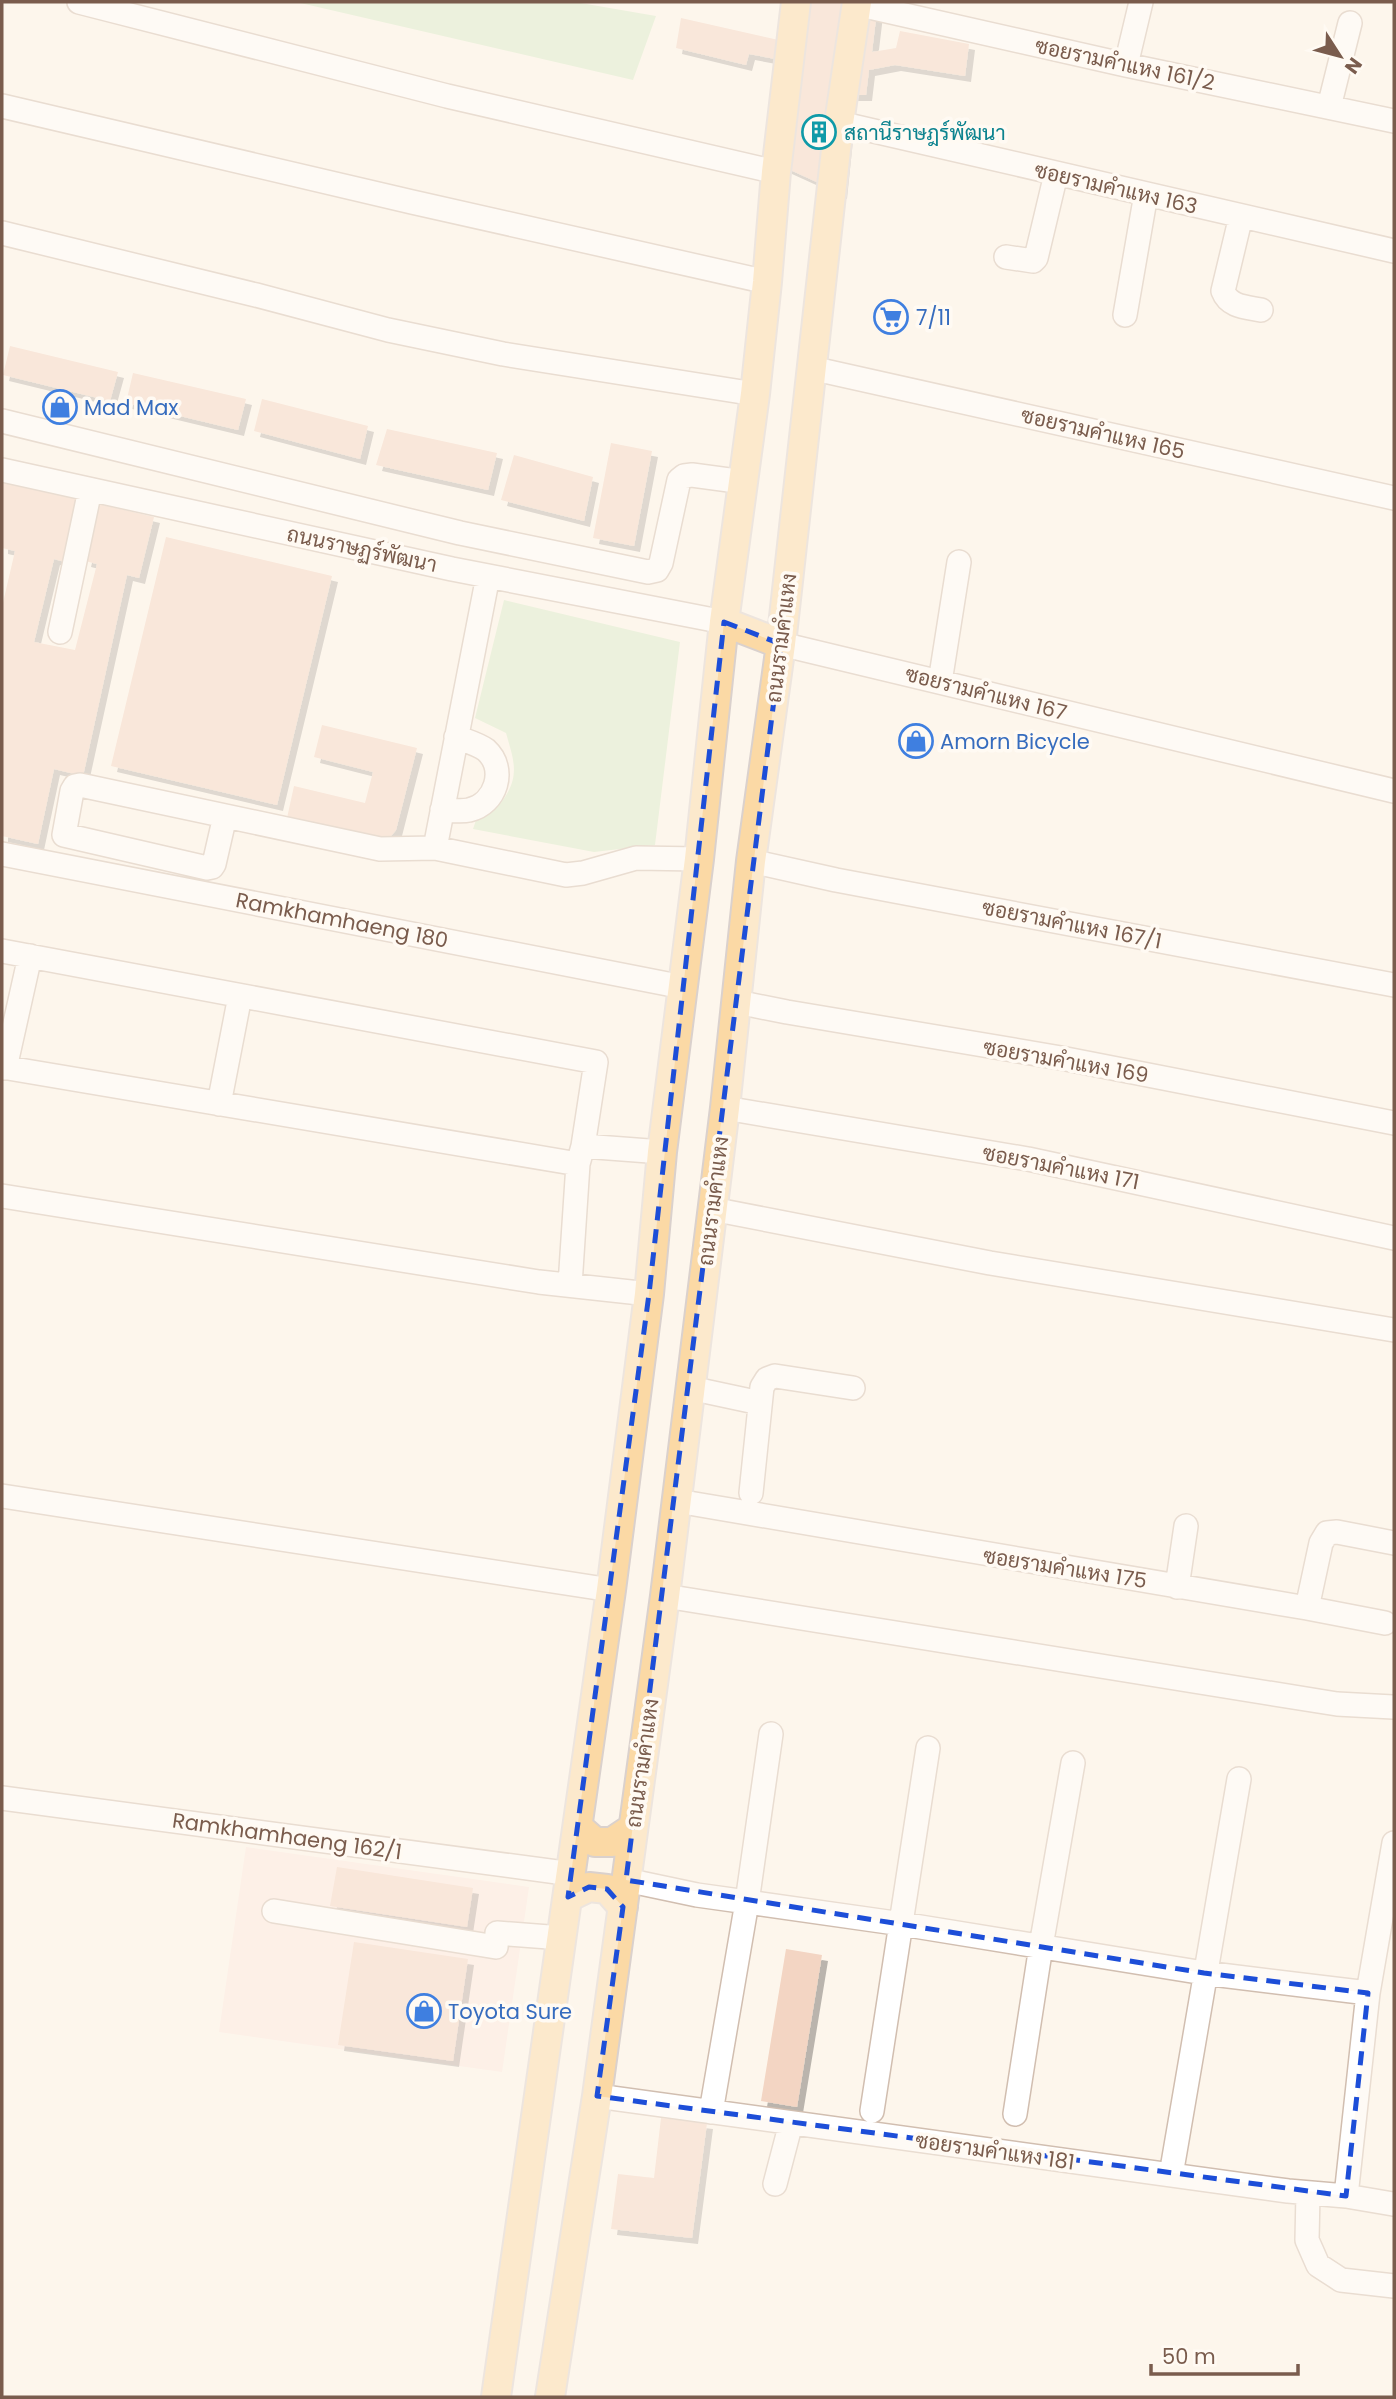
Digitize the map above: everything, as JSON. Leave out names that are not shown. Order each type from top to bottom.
[{"type":"main road","points":[[496,2397],[611,1590],[649,1294],[662,1152],[699,859],[724,622],[755,394],[776,172],[796,2]]},
{"type":"main road","name":"ถนนรามคำแหง","points":[[556,2396],[677,1501],[725,1108],[751,861],[781,644],[839,123],[856,3]]},
{"type":"main road","points":[[724,622],[781,644]]},
{"type":"main road","points":[[578,1827],[595,1842],[612,1842],[633,1828]]},
{"type":"main road","points":[[570,1885],[607,1889],[624,1894]]},
{"type":"street","points":[[79,2],[447,96],[776,172]]},
{"type":"street","points":[[1126,65],[1141,2]]},
{"type":"street","name":"ซอยรามคำแหง 161/2","points":[[856,3],[1126,65],[1394,121]]},
{"type":"street","points":[[1329,107],[1350,23]]},
{"type":"street","points":[[2,106],[767,282]]},
{"type":"street","name":"ซอยรามคำแหง 163","points":[[839,123],[1394,251]]},
{"type":"street","points":[[1006,257],[1033,261],[1036,258],[1056,174]]},
{"type":"street","points":[[1125,315],[1146,194]]},
{"type":"street","points":[[1241,216],[1223,291],[1226,299],[1233,304],[1261,310]]},
{"type":"street","points":[[2,233],[388,330],[503,354],[755,394]]},
{"type":"street","name":"ซอยรามคำแหง 165","points":[[811,368],[1394,498]]},
{"type":"street","points":[[2,421],[460,533],[648,572],[657,570],[661,564],[678,481],[684,476],[692,475],[744,482]]},
{"type":"street","name":"ถนนราษฏร์พัฒนา","points":[[2,470],[452,569],[724,622]]},
{"type":"street","points":[[60,632],[90,490]]},
{"type":"street","points":[[452,569],[460,533]]},
{"type":"street","points":[[940,682],[959,562]]},
{"type":"street","points":[[435,848],[488,576]]},
{"type":"street","name":"ซอยรามคำแหง 167","points":[[781,644],[1394,791]]},
{"type":"street","points":[[442,810],[468,810],[478,807],[493,794],[496,783],[498,771],[488,752],[456,737]]},
{"type":"street","points":[[225,816],[214,864],[207,868],[64,835],[72,791],[75,786],[80,785],[380,849],[435,848],[566,874],[583,873],[636,858],[699,859]]},
{"type":"street","name":"Ramkhamhaeng 180","points":[[2,854],[683,987]]},
{"type":"street","name":"ซอยรามคำแหง 167/1","points":[[751,861],[836,880],[1394,985]]},
{"type":"street","points":[[2,951],[596,1062],[580,1155],[569,1285]]},
{"type":"street","points":[[30,956],[3,1067],[219,1104],[580,1155],[662,1152]]},
{"type":"street","points":[[219,1104],[240,996]]},
{"type":"street","name":"ซอยรามคำแหง 169","points":[[737,1002],[1061,1058],[1394,1123]]},
{"type":"street","name":"ซอยรามคำแหง 171","points":[[725,1108],[1028,1159],[1394,1238]]},
{"type":"street","points":[[2,1196],[569,1285],[649,1294]]},
{"type":"street","points":[[712,1209],[990,1263],[1394,1330]]},
{"type":"street","points":[[751,1493],[762,1387],[766,1378],[775,1376],[853,1388]]},
{"type":"street","points":[[691,1388],[760,1403]]},
{"type":"street","points":[[2,1496],[611,1590]]},
{"type":"street","name":"ซอยรามคำแหง 175","points":[[677,1501],[1385,1623]]},
{"type":"street","points":[[1177,1587],[1186,1526]]},
{"type":"street","points":[[1307,1608],[1321,1543],[1326,1533],[1337,1532],[1394,1543]]},
{"type":"street","points":[[665,1596],[1324,1702],[1394,1707]]},
{"type":"street","points":[[711,2112],[747,1902],[771,1734]]},
{"type":"street","points":[[872,2111],[928,1748]]},
{"type":"street","points":[[1015,2114],[1073,1763]]},
{"type":"street","points":[[1171,2175],[1239,1780]]},
{"type":"street","name":"Ramkhamhaeng 162/1","points":[[2,1798],[570,1885]]},
{"type":"street","points":[[1346,2196],[1368,1993],[1394,1843]]},
{"type":"street","points":[[624,1894],[697,1895],[902,1924],[1204,1973],[1368,1993]]},
{"type":"street","points":[[274,1911],[496,1947],[497,1933],[562,1938]]},
{"type":"street","name":"ซอยรามคำแหง 181","points":[[597,2096],[1393,2204]]},
{"type":"street","points":[[775,2183],[790,2123]]},
{"type":"street","points":[[1308,2193],[1307,2240],[1318,2265],[1341,2280],[1394,2287]]},
{"type":"highlighted area","points":[[724,622],[781,644],[626,1880],[1204,1973],[1368,1993],[1346,2196],[597,2096],[623,1907],[607,1889],[589,1887],[568,1897],[649,1294]]},
{"type":"shaded area","points":[[246,1847],[529,1887],[502,2072],[219,2032]]},
{"type":"green space","points":[[296,2],[575,2],[656,16],[633,80]]},
{"type":"green space","points":[[504,600],[680,642],[655,845],[594,852],[473,829],[476,820],[493,811],[502,801],[510,789],[514,773],[506,733],[475,718]]},
{"type":"building","name":"สถานีราษฎร์พัฒนา","points":[[788,2],[878,2],[872,52],[896,48],[900,31],[969,44],[965,76],[895,65],[869,70],[866,95],[851,95],[841,193],[786,168],[781,60],[749,54],[746,65],[676,48],[681,18],[783,41]]},
{"type":"building","points":[[10,346],[118,372],[110,401],[3,375]]},
{"type":"building","points":[[133,373],[246,399],[238,430],[126,403]]},
{"type":"building","points":[[262,399],[368,426],[360,459],[254,431]]},
{"type":"building","points":[[387,429],[497,453],[488,490],[376,465]]},
{"type":"building","points":[[611,443],[652,451],[634,546],[593,538]]},
{"type":"building","points":[[514,455],[593,477],[584,521],[501,500]]},
{"type":"building","points":[[2,480],[80,498],[65,562],[54,559],[34,642],[75,650],[97,564],[85,561],[99,504],[154,517],[139,578],[127,575],[83,776],[54,769],[38,844],[2,836],[2,607],[15,551],[2,548]]},
{"type":"building","points":[[166,537],[332,576],[277,805],[111,766]]},
{"type":"building","points":[[322,725],[417,748],[396,830],[386,842],[287,818],[294,786],[365,803],[373,772],[314,757]]},
{"type":"building","points":[[337,1867],[473,1888],[467,1927],[330,1906]]},
{"type":"building","points":[[354,1942],[468,1959],[453,2061],[338,2045]]},
{"type":"building","points":[[786,1949],[822,1955],[797,2107],[761,2101]]},
{"type":"building","points":[[661,2118],[707,2123],[692,2238],[611,2229],[618,2174],[654,2178]]},
{"type":"place","name":"สถานีราษฎร์พัฒนา","points":[[819,132]]},
{"type":"place","name":"7/11","points":[[891,317]]},
{"type":"place","name":"Mad Max","points":[[60,407]]},
{"type":"place","name":"Amorn Bicycle","points":[[916,741]]},
{"type":"place","name":"Toyota Sure","points":[[424,2011]]}]
